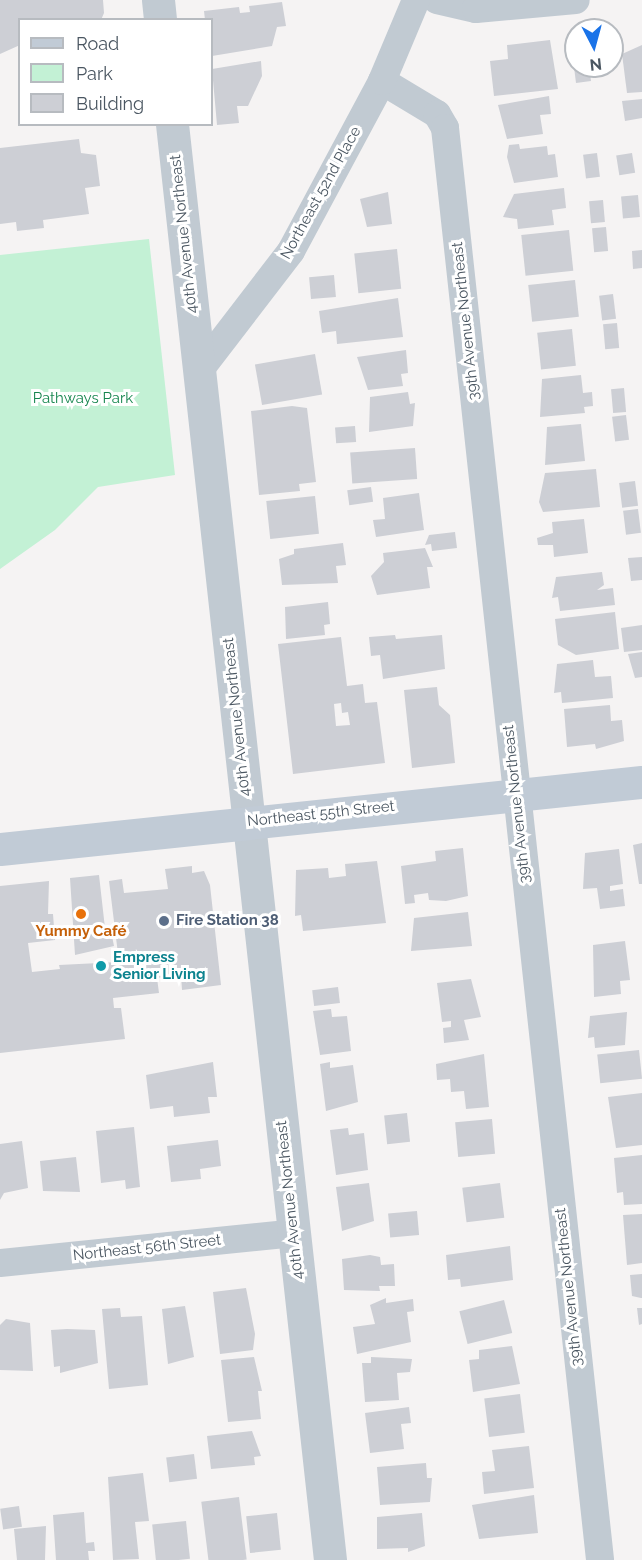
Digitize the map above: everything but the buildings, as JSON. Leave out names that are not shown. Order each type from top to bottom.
[{"type":"main road","name":"Northeast 55th Street","points":[[0,849],[642,782]]},
{"type":"street","points":[[158,0],[160,18]]},
{"type":"street","name":"Northeast 52nd Place","points":[[199,370],[291,251],[382,81],[416,0]]},
{"type":"street","points":[[436,0],[476,9],[576,0]]},
{"type":"street","name":"39th Avenue Northeast","points":[[382,81],[437,114],[445,128],[515,795],[600,1560]]},
{"type":"street","name":"40th Avenue Northeast","points":[[172,126],[330,1560]]},
{"type":"street","name":"Northeast 56th Street","points":[[0,1263],[294,1233]]},
{"type":"green space","name":"Pathways Park","points":[[149,239],[175,475],[98,487],[55,530],[0,569],[0,255]]},
{"type":"place","name":"Yummy Café","points":[[81,914]]},
{"type":"place","name":"Fire Station 38","points":[[164,921]]},
{"type":"place","name":"Empress Senior Living","points":[[101,966]]}]
